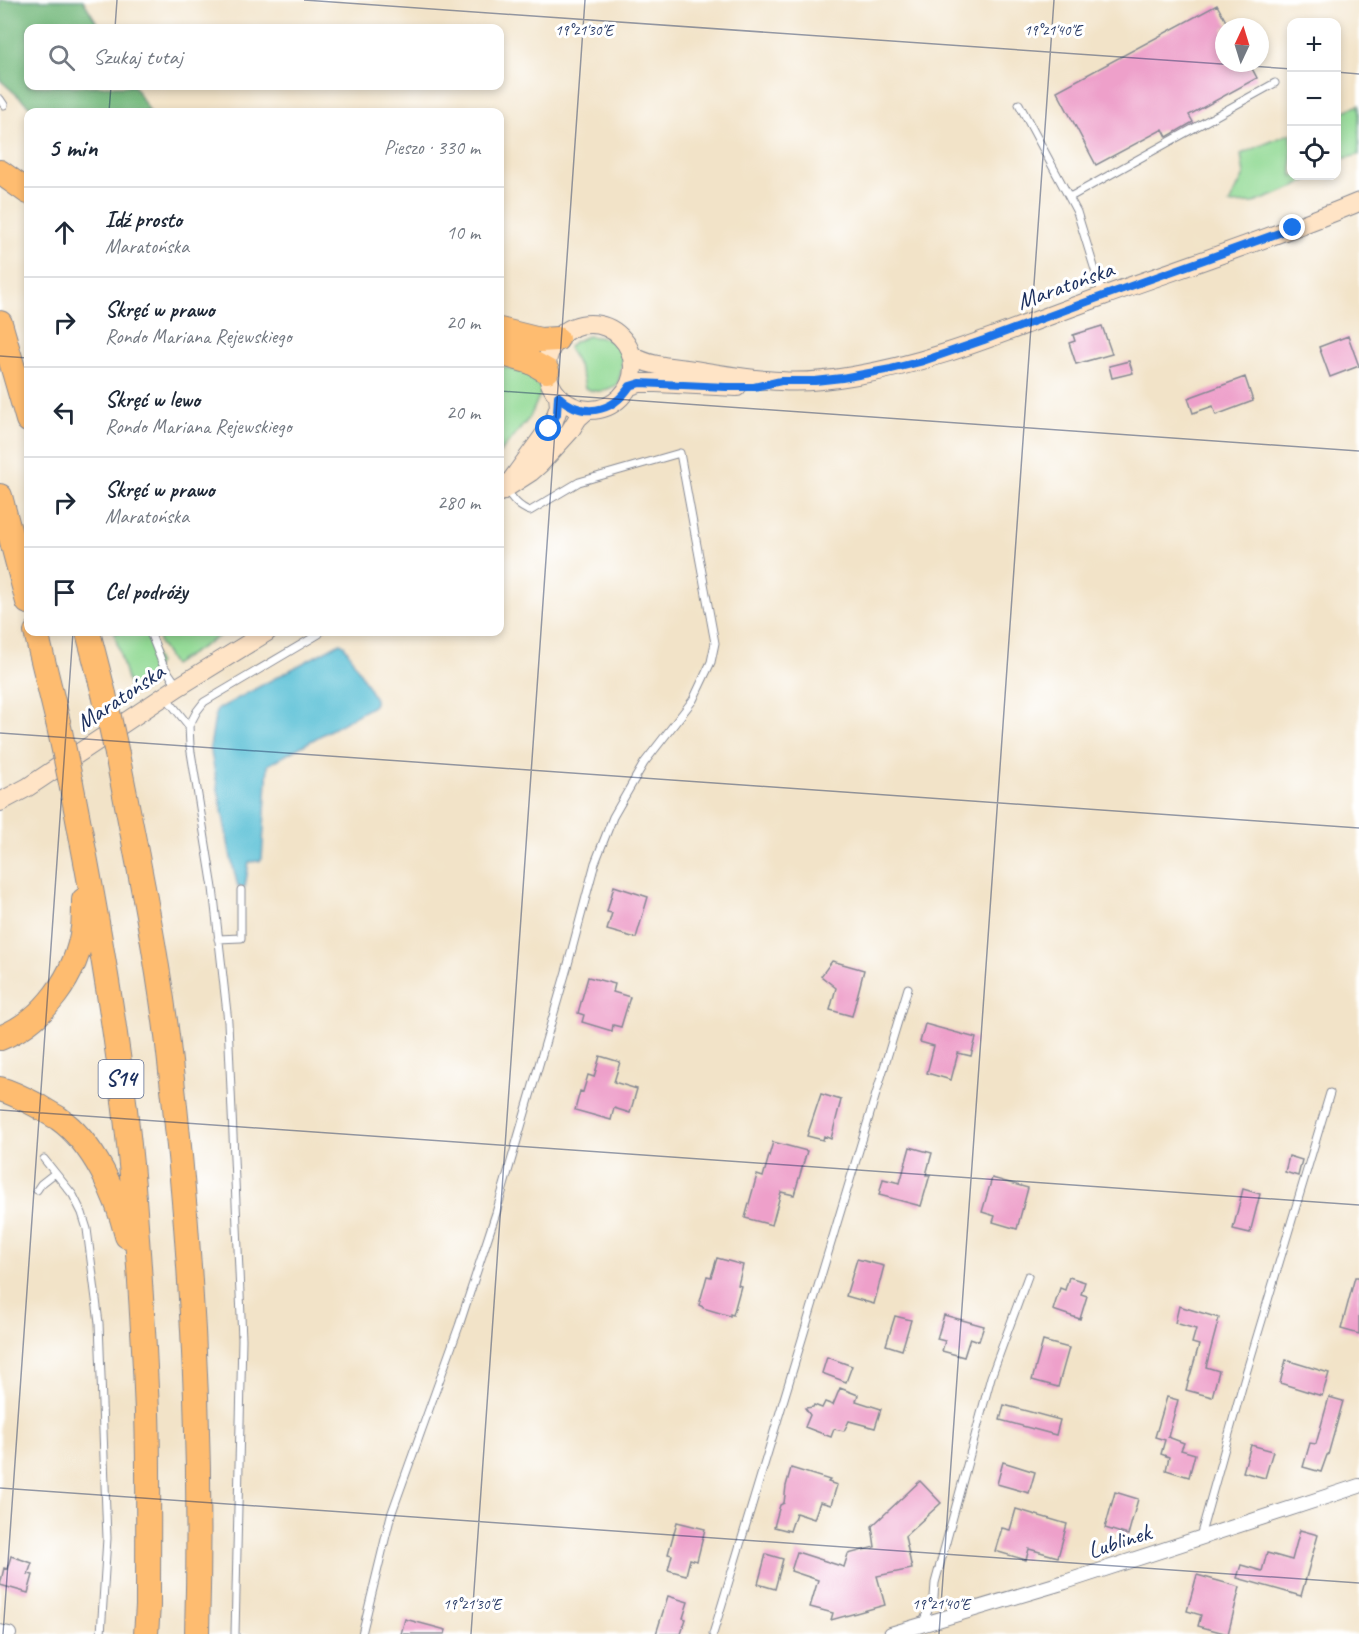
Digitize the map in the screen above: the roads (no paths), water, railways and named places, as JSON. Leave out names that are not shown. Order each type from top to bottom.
[{"type":"highway","points":[[0,172],[24,189]]},
{"type":"highway","points":[[0,323],[24,406]]},
{"type":"highway","points":[[504,331],[540,340],[556,339]]},
{"type":"highway","points":[[504,354],[531,362],[547,371]]},
{"type":"highway","points":[[0,496],[24,587]]},
{"type":"highway","name":"S14","points":[[37,636],[71,783],[106,968],[133,1184],[147,1413],[148,1606],[146,1634]]},
{"type":"highway","name":"S14","points":[[89,636],[104,694],[142,880],[166,1033],[185,1212],[191,1302],[199,1458],[197,1634]]},
{"type":"highway","points":[[0,1038],[29,1023],[51,1002],[66,979],[77,952],[82,930],[87,862]]},
{"type":"highway","points":[[0,1089],[14,1092],[60,1119],[83,1142],[104,1173],[122,1218],[141,1298]]},
{"type":"main road","name":"Maratońska","points":[[633,356],[645,362],[721,375],[781,381],[815,381],[870,373],[923,361],[984,340],[1208,259],[1359,201]]},
{"type":"main road","points":[[594,324],[608,327],[620,334],[633,356],[634,371],[630,386],[614,404],[601,409],[587,411],[565,403],[554,389],[547,371],[551,348],[556,339],[567,330],[580,325],[594,324]]},
{"type":"main road","name":"Maratońska","points":[[630,386],[640,383],[656,383],[754,387],[781,381]]},
{"type":"main road","points":[[504,487],[554,421],[558,396]]},
{"type":"main road","points":[[504,489],[540,464],[570,431],[578,418],[587,411]]},
{"type":"main road","name":"Maratońska","points":[[0,802],[28,787],[261,636]]},
{"type":"street","name":"Lublinek","points":[[891,1634],[1065,1582],[1359,1486]]},
{"type":"street","points":[[0,1632],[9,1634]]},
{"type":"lane","points":[[1070,197],[1275,83]]},
{"type":"lane","points":[[1019,104],[1077,212],[1103,296]]},
{"type":"lane","points":[[362,1634],[391,1515],[459,1326],[496,1213],[595,863],[613,817],[644,764],[693,700],[711,663],[715,643],[680,453],[579,482],[530,511],[522,508],[504,492]]},
{"type":"lane","points":[[152,636],[172,692],[189,726],[190,746],[213,888],[228,1022],[242,1339],[235,1634]]},
{"type":"lane","points":[[189,726],[204,702],[316,636]]},
{"type":"lane","points":[[219,939],[241,938],[241,890]]},
{"type":"lane","points":[[713,1634],[908,988]]},
{"type":"lane","points":[[1199,1538],[1250,1358],[1330,1093]]},
{"type":"lane","points":[[44,1159],[73,1195],[82,1213],[87,1229],[99,1323],[107,1538],[101,1634]]},
{"type":"lane","points":[[37,1190],[55,1173]]},
{"type":"lane","points":[[922,1625],[934,1597],[935,1583],[992,1377],[1028,1276]]},
{"type":"water","points":[[340,643],[344,645],[375,699],[375,703],[268,765],[262,859],[249,862],[245,887],[238,887],[210,747],[216,711]]}]
